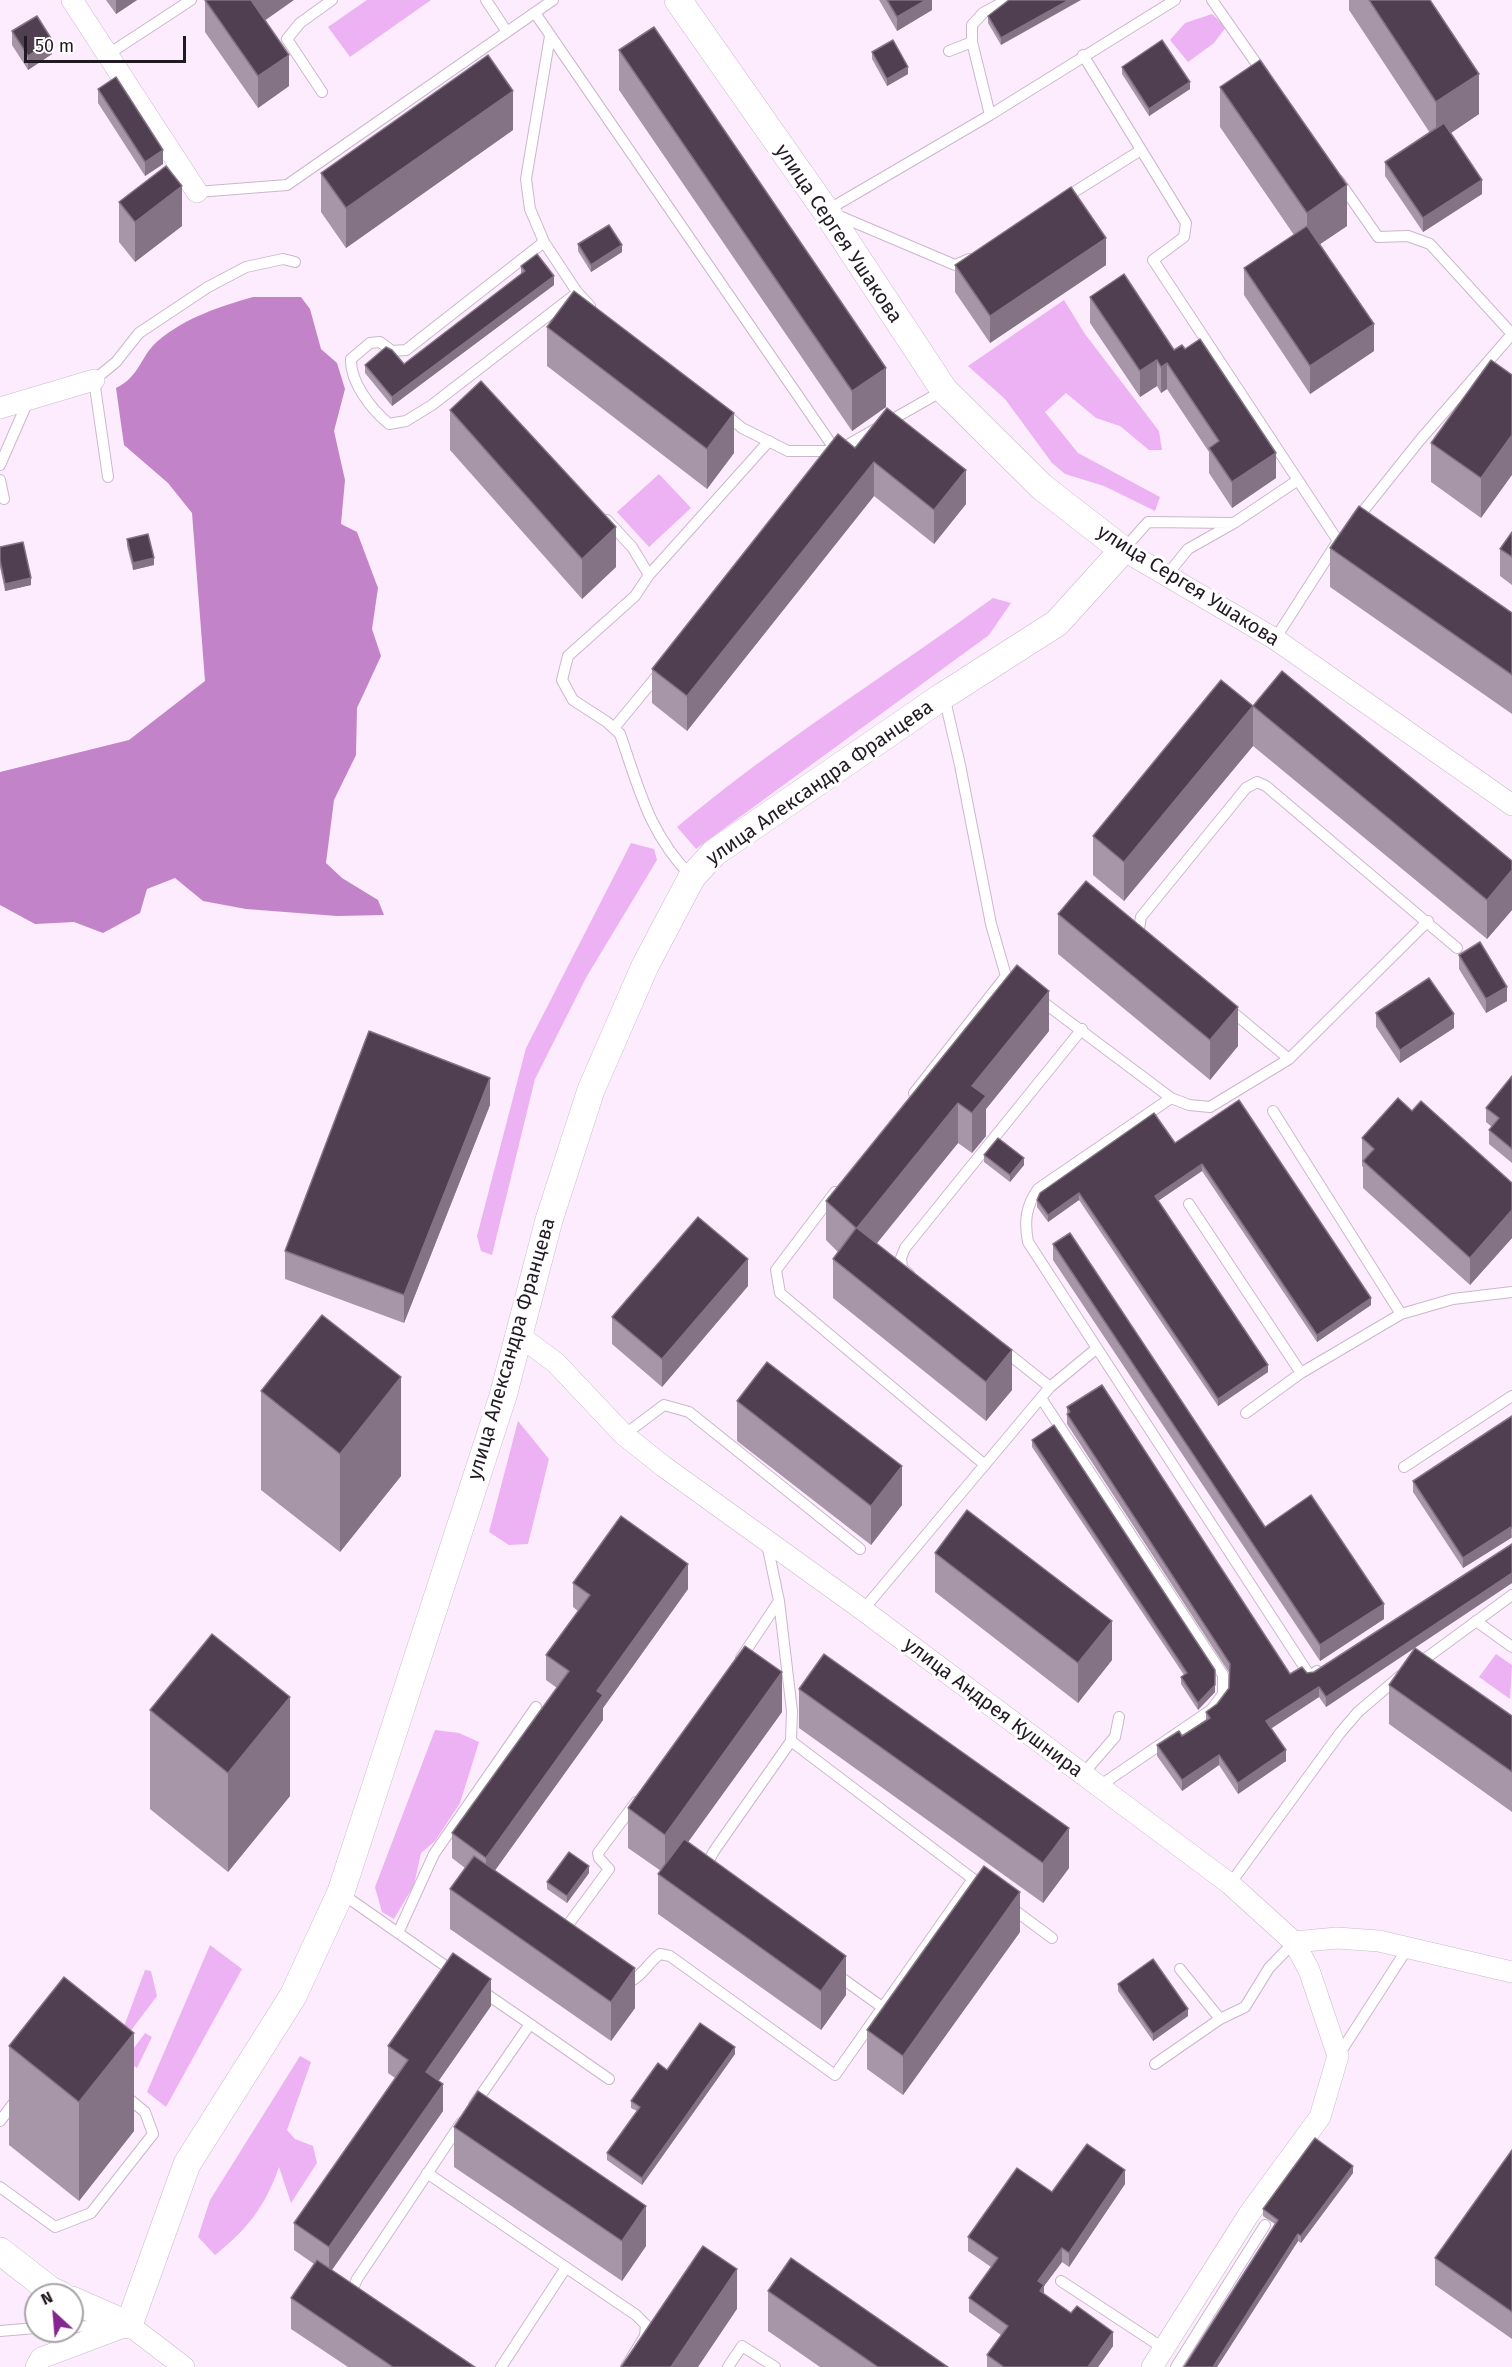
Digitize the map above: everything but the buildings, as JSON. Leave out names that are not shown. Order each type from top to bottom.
[{"type":"street","points":[[72,0],[197,192]]},
{"type":"street","name":"улица Сергея Ушакова","points":[[681,1],[826,211],[944,390],[1042,487],[1123,550],[1275,639],[1512,806]]},
{"type":"street","points":[[0,408],[94,380]]},
{"type":"street","name":"улица Александра Францева","points":[[129,2325],[187,2164],[293,1996],[341,1892],[520,1336],[549,1220],[591,1090],[645,966],[692,877],[714,853],[944,696],[1057,623],[1123,550]]},
{"type":"street","name":"улица Андрея Кушнира","points":[[520,1336],[556,1364],[624,1435],[1230,1884],[1294,1942],[1309,1970],[1338,2056]]},
{"type":"street","points":[[1294,1942],[1353,1939],[1409,1946],[1512,1972]]},
{"type":"street","points":[[1152,2367],[1249,2214],[1320,2117],[1338,2056]]},
{"type":"street","points":[[0,2251],[41,2283]]},
{"type":"street","points":[[84,2305],[129,2325],[184,2367]]},
{"type":"street","points":[[36,2367],[41,2358],[129,2325]]},
{"type":"lane","points":[[108,55],[191,0]]},
{"type":"lane","points":[[322,92],[287,39],[300,23],[332,0]]},
{"type":"lane","points":[[486,0],[507,32]]},
{"type":"lane","points":[[197,192],[287,185],[553,0]]},
{"type":"lane","points":[[990,115],[972,42],[971,20],[1007,0]]},
{"type":"lane","points":[[826,211],[990,115],[1083,55],[1175,0]]},
{"type":"lane","points":[[1212,0],[1272,85]]},
{"type":"lane","points":[[535,13],[836,451]]},
{"type":"lane","points":[[550,36],[526,179],[530,209],[544,242],[577,292],[597,312]]},
{"type":"lane","points":[[950,51],[972,42]]},
{"type":"lane","points":[[1083,55],[1186,223],[1185,237],[1153,260],[1338,541]]},
{"type":"lane","points":[[1053,206],[1141,150]]},
{"type":"lane","points":[[1275,639],[1338,541],[1420,440],[1512,334],[1430,244],[1408,236],[1378,237],[1332,170]]},
{"type":"lane","points":[[826,211],[955,265],[984,250]]},
{"type":"lane","points":[[544,242],[406,350],[392,351],[380,342],[370,343],[351,359],[350,372],[376,413],[389,424],[406,421],[432,405],[577,292]]},
{"type":"lane","points":[[108,477],[94,380],[116,362],[139,333],[208,286],[246,267],[283,259],[295,262]]},
{"type":"lane","points":[[829,460],[836,451],[944,390]]},
{"type":"lane","points":[[0,465],[28,400]]},
{"type":"lane","points":[[714,406],[742,428],[788,451],[836,451]]},
{"type":"lane","points":[[692,877],[670,855],[658,836],[620,734],[573,700],[562,680],[568,656],[635,596],[649,575],[769,441]]},
{"type":"lane","points":[[0,480],[4,499]]},
{"type":"lane","points":[[1167,575],[1188,549],[1234,524],[1298,480]]},
{"type":"lane","points":[[601,513],[632,547],[649,575]]},
{"type":"lane","points":[[1123,550],[1148,522],[1234,524]]},
{"type":"lane","points":[[614,729],[668,662]]},
{"type":"lane","points":[[944,696],[991,924],[1006,975],[1082,1029],[1171,1098],[1189,1105],[1210,1107],[1289,1059],[1428,921]]},
{"type":"lane","points":[[1146,942],[1137,934],[1141,917],[1246,788],[1257,782],[1266,786],[1428,921],[1457,948]]},
{"type":"lane","points":[[905,1104],[1006,975]]},
{"type":"lane","points":[[1218,1000],[1289,1059]]},
{"type":"lane","points":[[921,1283],[902,1268],[901,1258],[905,1248],[1082,1029]]},
{"type":"lane","points":[[1171,1098],[1038,1189],[1030,1201],[1025,1227],[1028,1242],[1310,1676],[1329,1664]]},
{"type":"lane","points":[[1273,1111],[1401,1314]]},
{"type":"lane","points":[[840,1186],[776,1270],[780,1293],[985,1465]]},
{"type":"lane","points":[[1189,1204],[1301,1373]]},
{"type":"lane","points":[[1246,1413],[1301,1373],[1401,1314],[1453,1299],[1512,1292]]},
{"type":"lane","points":[[994,1342],[1050,1387]]},
{"type":"lane","points":[[863,1610],[1050,1387],[1096,1349]]},
{"type":"lane","points":[[1404,1467],[1512,1396]]},
{"type":"lane","points":[[1041,1398],[1223,1675],[1223,1694],[1211,1710],[1090,1781]]},
{"type":"lane","points":[[624,1435],[664,1405],[689,1412],[860,1549]]},
{"type":"lane","points":[[709,1881],[704,1873],[705,1865],[791,1741],[792,1711],[779,1601],[767,1540]]},
{"type":"lane","points":[[1230,1884],[1358,1712],[1417,1671],[1476,1621],[1512,1595]]},
{"type":"lane","points":[[735,1667],[779,1601]]},
{"type":"lane","points":[[1476,1621],[1512,1647]]},
{"type":"lane","points":[[398,1933],[434,1854],[536,1707]]},
{"type":"lane","points":[[1090,1781],[1115,1737],[1119,1717]]},
{"type":"lane","points":[[791,1741],[1052,1938]]},
{"type":"lane","points":[[560,1935],[609,1869],[598,1853],[646,1788]]},
{"type":"lane","points":[[615,1972],[631,1982],[638,1978],[648,1963],[660,1954],[670,1956],[835,2075],[973,1880]]},
{"type":"lane","points":[[341,1892],[609,2079]]},
{"type":"lane","points":[[1155,2064],[1220,2019],[1245,2007],[1269,1968],[1294,1942]]},
{"type":"lane","points":[[1338,2056],[1409,1946]]},
{"type":"lane","points":[[824,1965],[882,2007]]},
{"type":"lane","points":[[1180,1969],[1220,2019]]},
{"type":"lane","points":[[364,2311],[354,2304],[352,2291],[357,2278],[530,2024]]},
{"type":"lane","points":[[0,2187],[55,2227],[91,2213],[153,2134],[146,2112],[110,2084]]},
{"type":"lane","points":[[0,2121],[21,2095]]},
{"type":"lane","points":[[427,2173],[565,2269],[636,2315],[646,2325],[645,2336],[626,2367]]},
{"type":"lane","points":[[1176,2367],[1265,2226]]},
{"type":"lane","points":[[501,2367],[565,2269]]},
{"type":"lane","points":[[1061,2281],[1163,2348]]},
{"type":"lane","points":[[84,2327],[129,2325]]},
{"type":"lane","points":[[0,2331],[24,2329]]},
{"type":"lane","points":[[728,2367],[742,2346],[775,2367]]},
{"type":"shaded area","points":[[367,0],[431,0],[350,57],[328,27]]},
{"type":"shaded area","points":[[1212,14],[1226,27],[1214,43],[1188,62],[1170,40],[1185,23]]},
{"type":"shaded area","points":[[253,297],[301,297],[310,309],[321,349],[337,363],[345,389],[334,431],[345,480],[341,524],[357,532],[378,588],[372,629],[381,656],[357,708],[356,755],[334,800],[326,863],[342,878],[378,900],[384,915],[337,916],[246,909],[203,901],[175,878],[147,889],[140,913],[103,933],[74,922],[35,924],[0,905],[0,772],[129,740],[205,681],[192,513],[168,483],[124,445],[116,388],[130,378],[153,346],[169,332],[228,304]]},
{"type":"shaded area","points":[[1064,300],[1085,334],[1159,431],[1162,450],[1149,450],[1120,426],[1096,418],[1066,393],[1045,412],[1078,453],[1160,497],[1155,511],[1104,486],[1065,474],[1052,463],[1005,399],[968,366]]},
{"type":"shaded area","points":[[659,474],[691,508],[649,547],[617,512]]},
{"type":"shaded area","points":[[993,598],[1011,603],[989,635],[696,849],[677,827],[793,738]]},
{"type":"shaded area","points":[[631,843],[654,849],[657,860],[587,976],[535,1079],[492,1255],[481,1251],[477,1236],[526,1048]]},
{"type":"shaded area","points":[[518,1421],[549,1459],[528,1544],[509,1545],[489,1532]]},
{"type":"shaded area","points":[[1496,1654],[1512,1665],[1510,1699],[1479,1677]]},
{"type":"shaded area","points":[[435,1730],[459,1733],[479,1742],[460,1803],[435,1841],[421,1853],[414,1885],[394,1919],[382,1912],[375,1887]]},
{"type":"shaded area","points":[[210,1945],[242,1969],[166,2107],[147,2092]]},
{"type":"shaded area","points":[[145,1970],[151,1971],[157,1996],[114,2053]]},
{"type":"shaded area","points":[[145,2033],[152,2037],[137,2068],[125,2060]]},
{"type":"shaded area","points":[[300,2056],[311,2062],[287,2130],[295,2139],[313,2146],[317,2163],[291,2203],[279,2167],[268,2193],[254,2216],[237,2236],[215,2255],[198,2237],[210,2200]]}]
